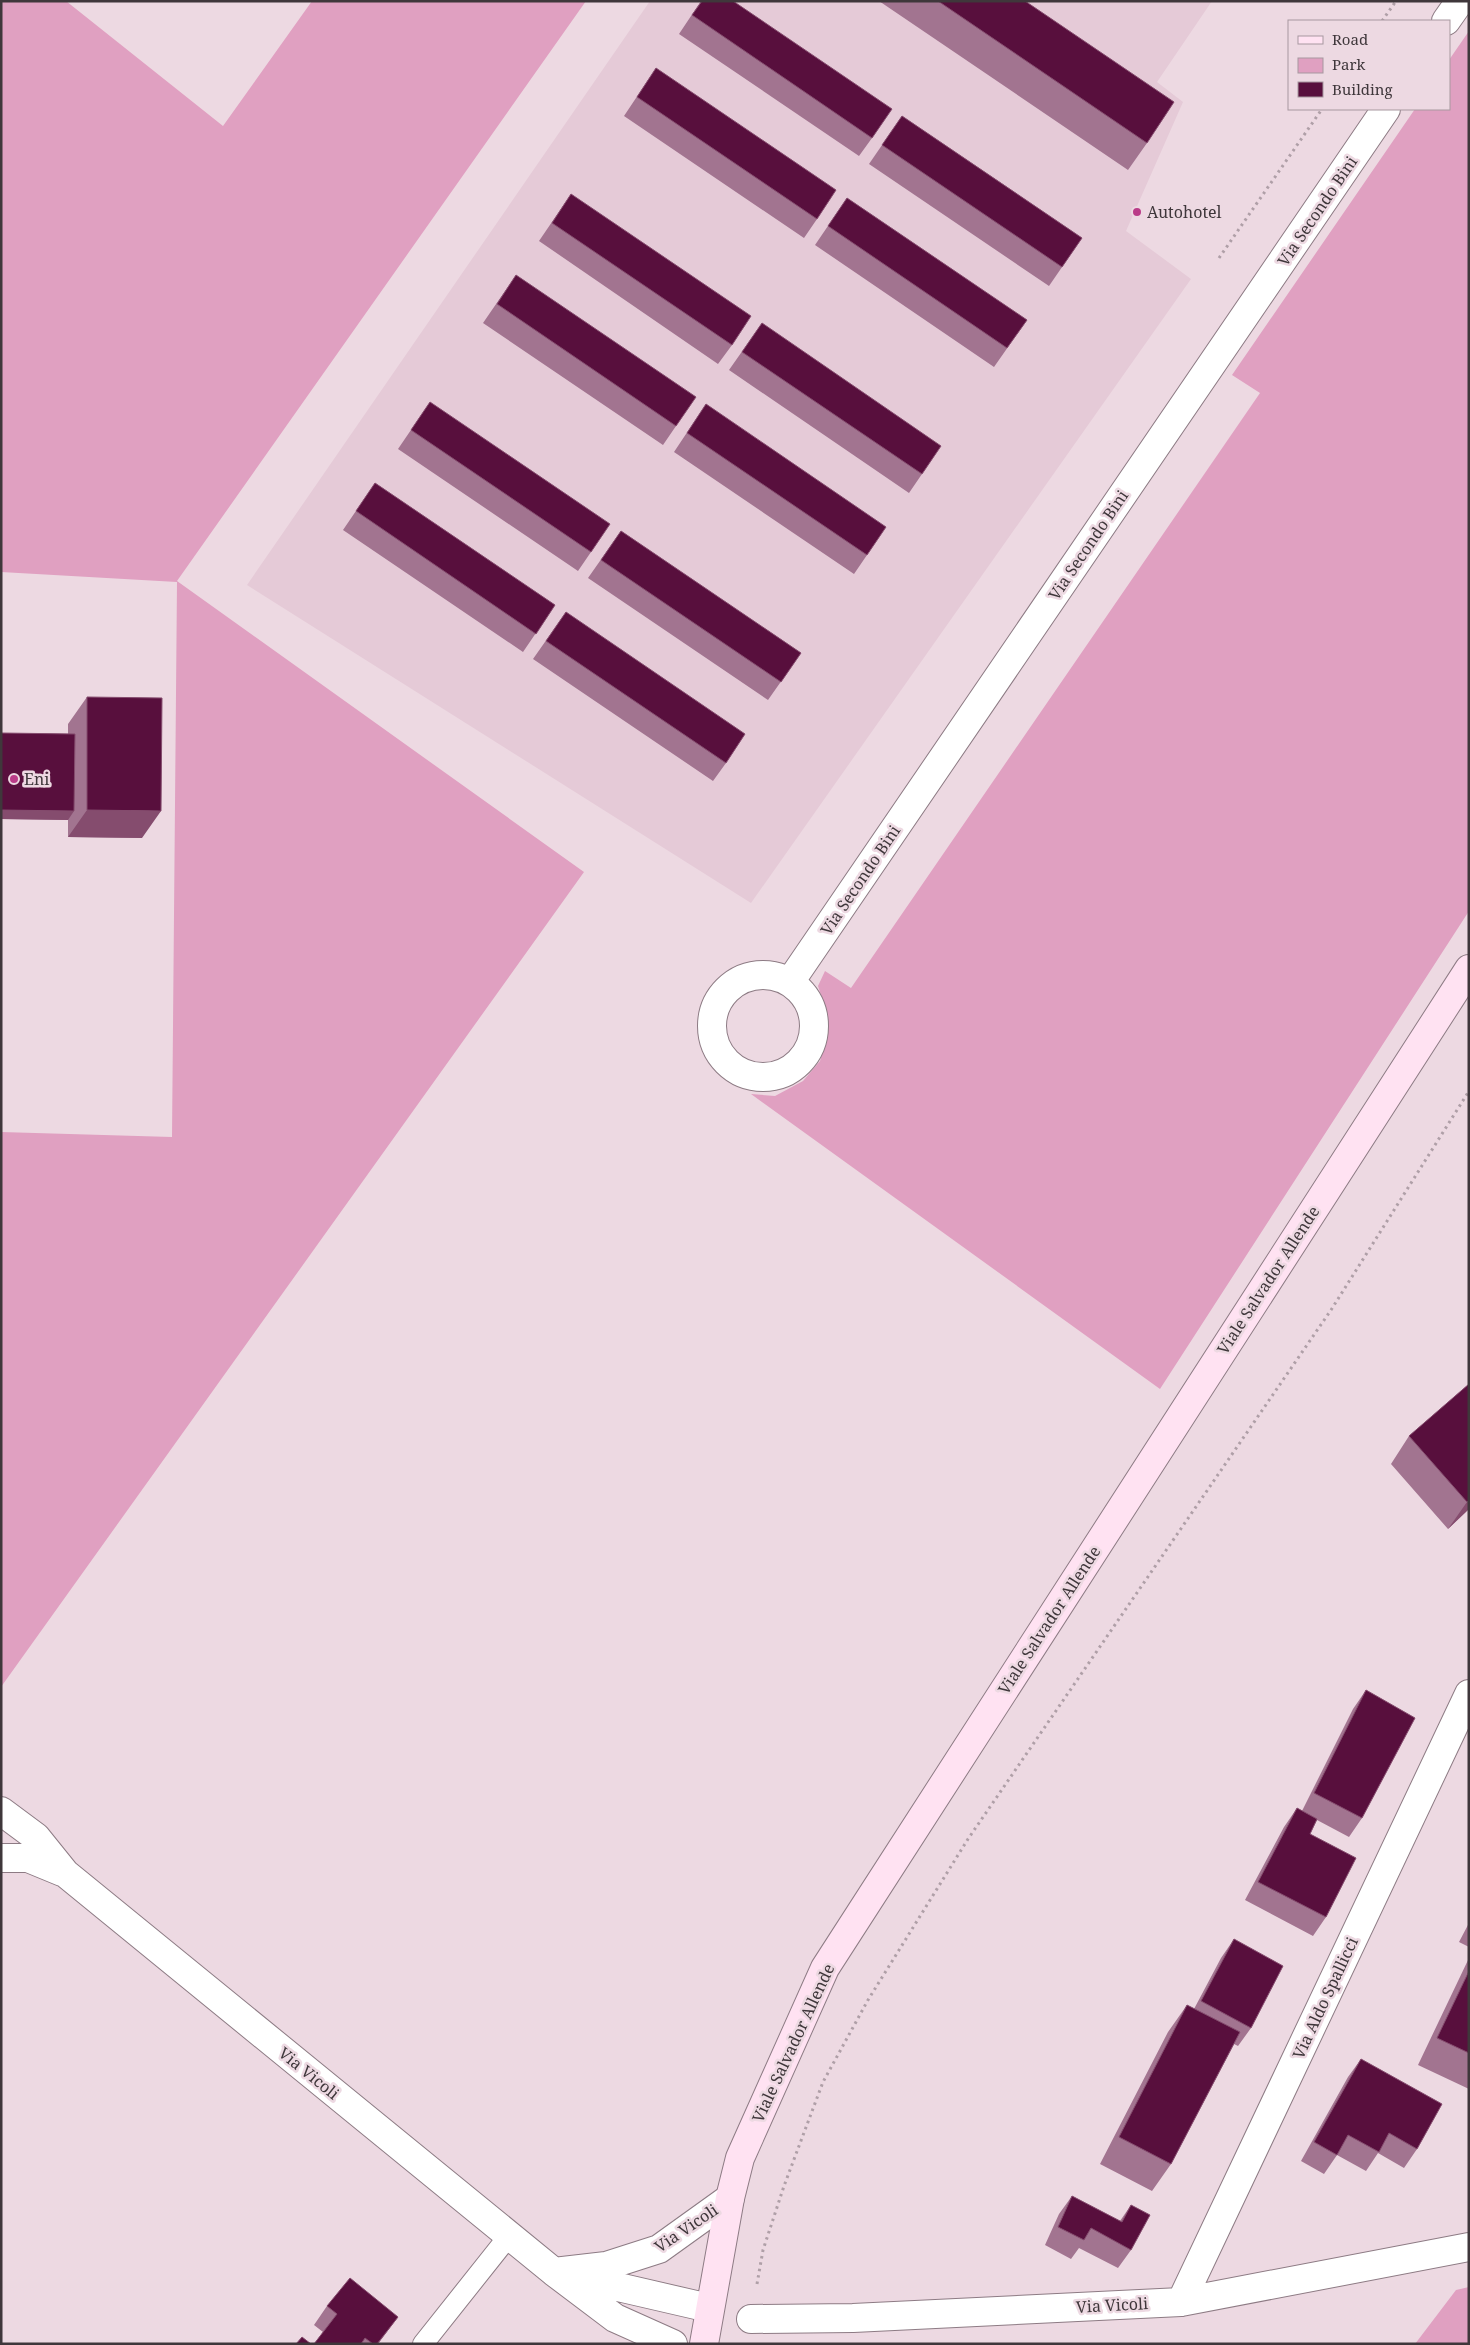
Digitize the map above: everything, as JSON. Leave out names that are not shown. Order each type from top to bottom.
[{"type":"main road","name":"Viale Salvador Allende","points":[[704,2344],[730,2198],[740,2158],[825,1968],[1469,969]]},
{"type":"street","points":[[1447,20],[1460,1]]},
{"type":"street","name":"Via Secondo Bini","points":[[790,982],[1385,110]]},
{"type":"street","name":"Via Aldo Spallicci","points":[[1181,2302],[1469,1694]]},
{"type":"street","points":[[1,1811],[36,1837],[66,1873]]},
{"type":"street","points":[[1,1858],[28,1858],[66,1873]]},
{"type":"street","name":"Via Vicoli","points":[[66,1873],[508,2237],[615,2318],[673,2344]]},
{"type":"street","name":"Via Vicoli","points":[[554,2272],[606,2266],[659,2249],[730,2198]]},
{"type":"street","name":"Via Vicoli","points":[[751,2319],[853,2318],[1181,2302],[1469,2247]]},
{"type":"street","name":"Via Vicoli","points":[[554,2272],[710,2308]]},
{"type":"lane","points":[[423,2344],[508,2237]]},
{"type":"path","points":[[1383,20],[1396,1]]},
{"type":"path","points":[[1219,258],[1321,110]]},
{"type":"path","points":[[751,2319],[763,2250],[787,2177],[823,2082],[868,2000],[968,1840],[1331,1310],[1469,1091]]},
{"type":"shaded area","points":[[650,1],[1212,1],[1157,82],[1183,102],[1126,231],[1191,279],[751,903],[247,585]]},
{"type":"green space","points":[[1,1],[66,1],[223,126],[312,1],[586,1],[177,581],[584,872],[1,1687],[1,1132],[172,1137],[177,582],[1,572]]},
{"type":"green space","points":[[1469,31],[1469,911],[1160,1389],[751,1094],[775,1096],[803,1081],[820,1061],[826,1040],[828,1018],[818,986],[825,971],[851,988],[1260,393],[1232,375],[1414,110],[1450,110],[1450,59]]},
{"type":"green space","points":[[1469,2287],[1469,2344],[1415,2344],[1456,2290]]},
{"type":"building","points":[[702,1],[733,1],[892,109],[872,138],[692,15]]},
{"type":"building","points":[[938,1],[1025,1],[1174,102],[1147,143]]},
{"type":"building","points":[[656,68],[836,190],[817,219],[637,97]]},
{"type":"building","points":[[902,116],[1082,238],[1062,267],[882,145]]},
{"type":"building","points":[[571,194],[751,316],[732,345],[552,223]]},
{"type":"building","points":[[847,198],[1027,320],[1007,348],[828,226]]},
{"type":"building","points":[[516,275],[696,397],[676,426],[497,304]]},
{"type":"building","points":[[762,323],[941,446],[922,474],[742,352]]},
{"type":"building","points":[[430,402],[610,524],[591,552],[411,430]]},
{"type":"building","points":[[706,404],[886,527],[867,555],[687,433]]},
{"type":"building","points":[[375,483],[555,605],[536,634],[356,511]]},
{"type":"building","points":[[621,531],[801,653],[781,682],[601,560]]},
{"type":"building","points":[[566,612],[745,734],[726,763],[546,641]]},
{"type":"building","points":[[87,697],[162,698],[161,811],[87,810]]},
{"type":"building","points":[[1,733],[75,734],[74,811],[1,810]]},
{"type":"building","points":[[1469,1384],[1469,1500],[1467,1502],[1409,1436]]},
{"type":"building","points":[[1366,1690],[1415,1718],[1362,1818],[1314,1793]]},
{"type":"building","points":[[1297,1808],[1317,1819],[1310,1834],[1356,1858],[1326,1917],[1258,1882]]},
{"type":"building","points":[[1234,1939],[1283,1966],[1251,2028],[1201,2001]]},
{"type":"building","points":[[1469,1971],[1469,2053],[1437,2038]]},
{"type":"building","points":[[1187,2005],[1240,2032],[1171,2164],[1119,2137]]},
{"type":"building","points":[[1361,2059],[1442,2104],[1417,2149],[1389,2133],[1379,2152],[1348,2135],[1337,2155],[1314,2142]]},
{"type":"building","points":[[1072,2196],[1122,2222],[1131,2205],[1150,2215],[1131,2250],[1091,2228],[1084,2240],[1058,2227]]},
{"type":"building","points":[[350,2278],[398,2317],[377,2344],[373,2344],[365,2338],[361,2344],[314,2344],[337,2314],[327,2306]]},
{"type":"building","points":[[302,2337],[311,2344],[296,2344]]},
{"type":"place","name":"Autohotel","points":[[1137,212]]},
{"type":"place","name":"Eni","points":[[14,779]]}]
